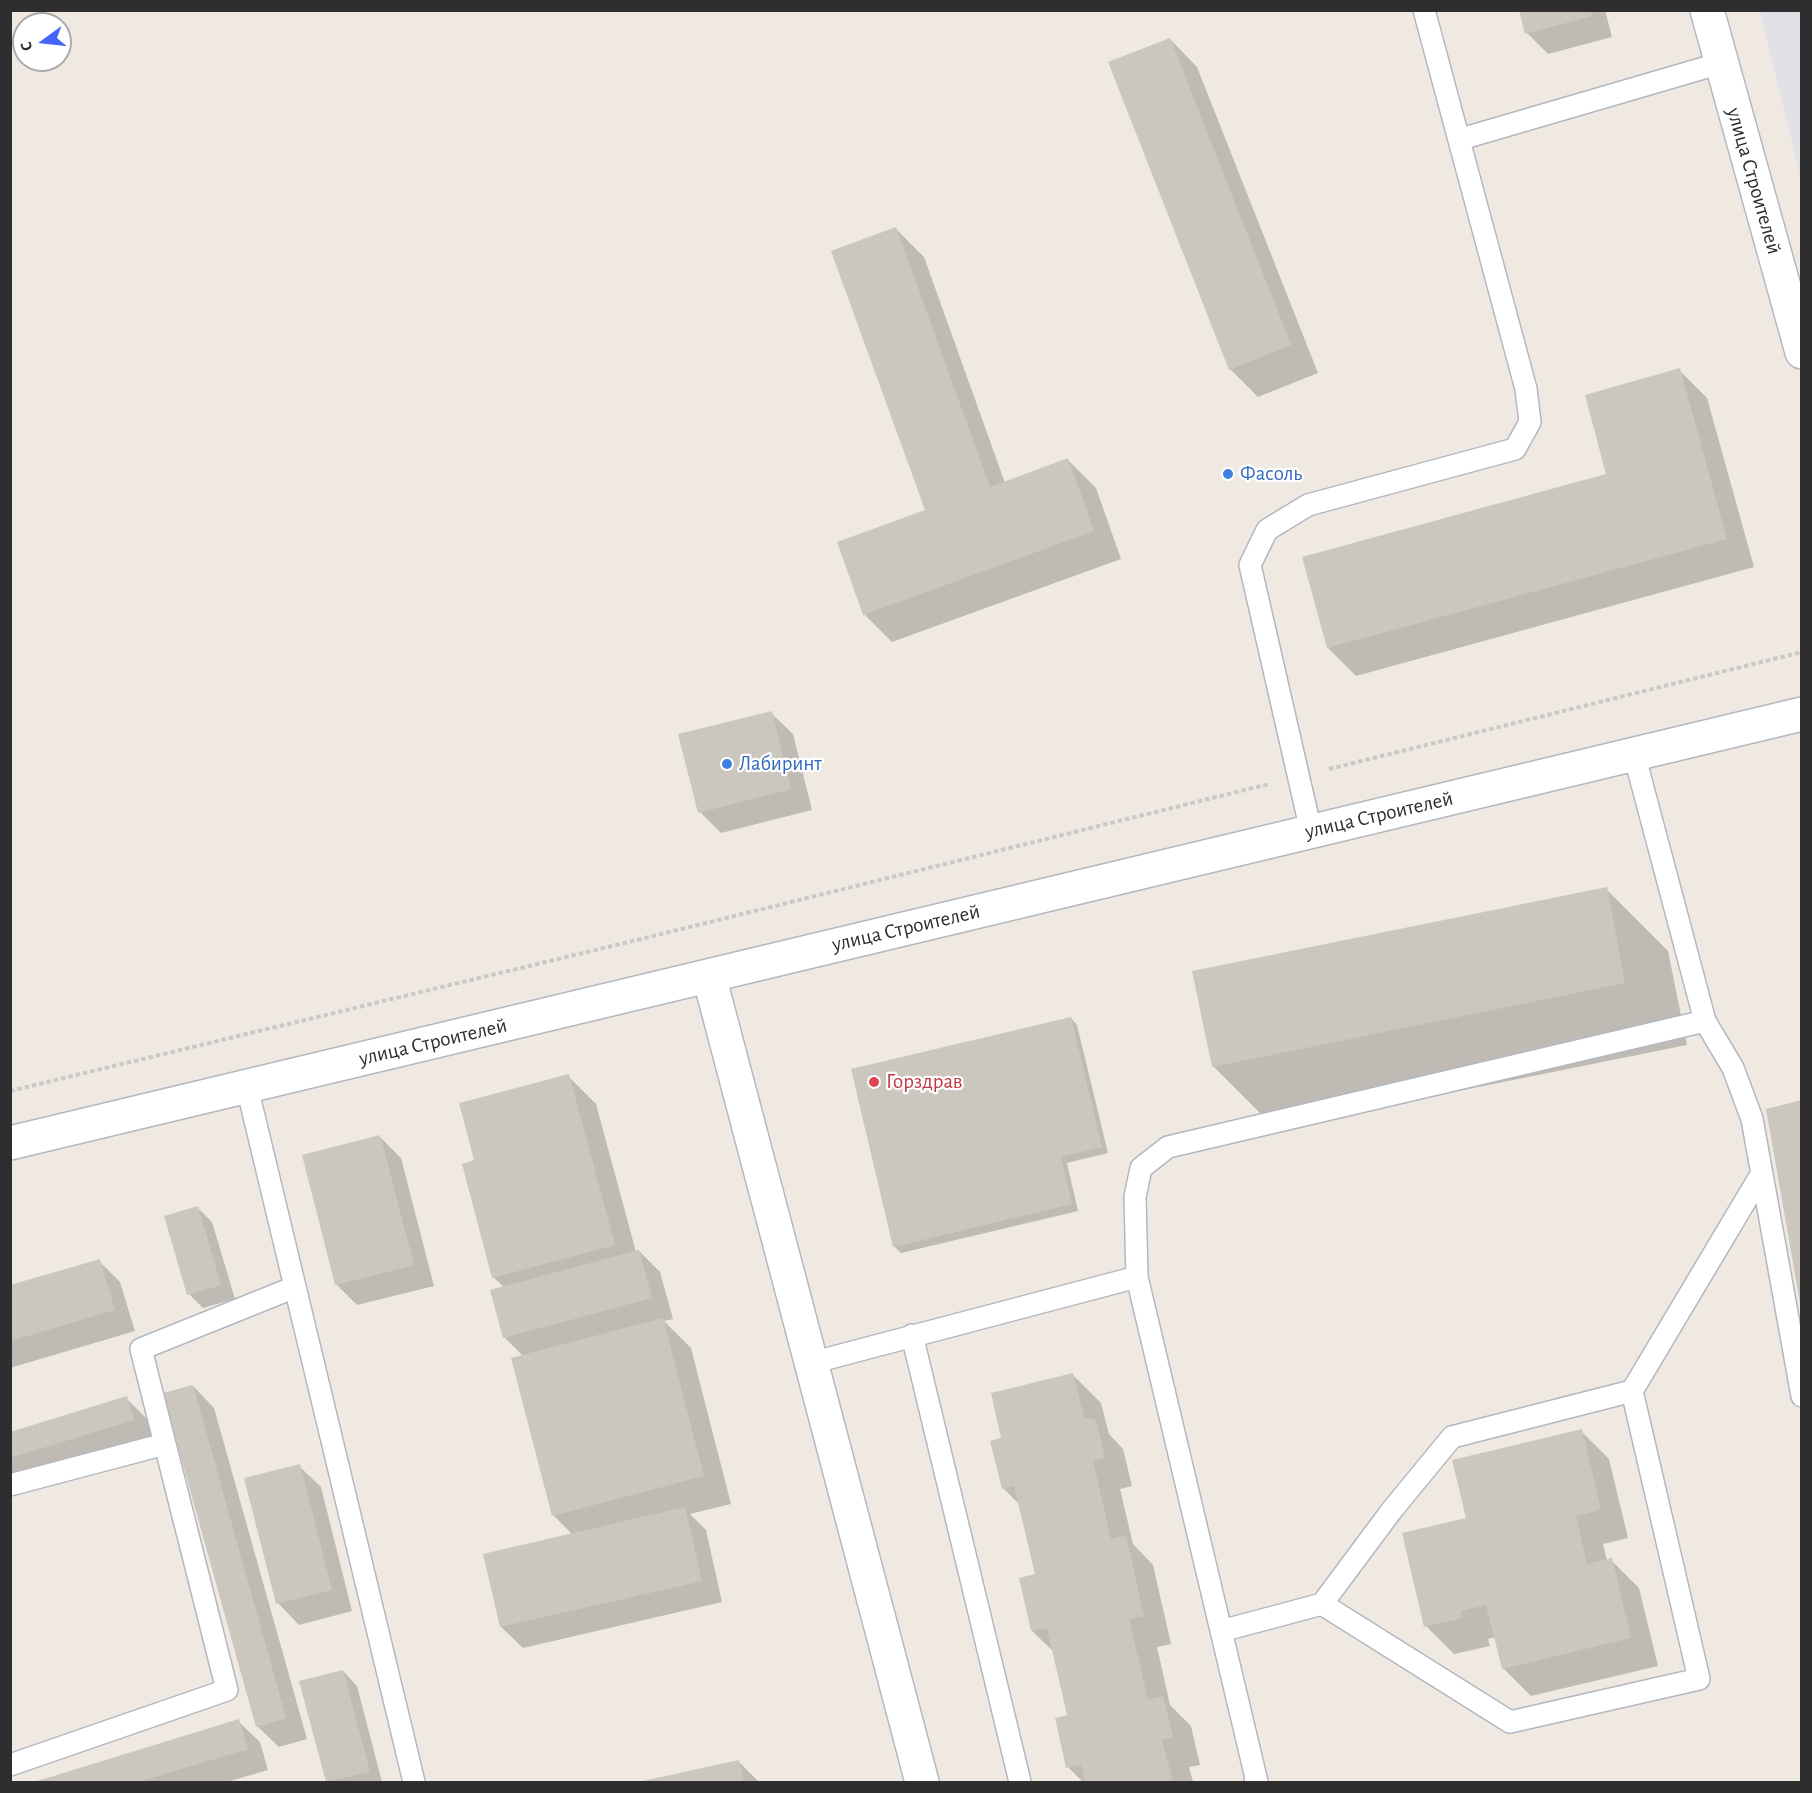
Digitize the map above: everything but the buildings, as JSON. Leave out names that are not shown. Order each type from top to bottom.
[{"type":"street","name":"улица Строителей","points":[[1707,10],[1802,352]]},
{"type":"street","name":"улица Строителей","points":[[10,1143],[1802,714]]},
{"type":"street","points":[[709,976],[922,1782]]},
{"type":"lane","points":[[1311,831],[1250,565],[1267,530],[1308,505],[1515,449],[1530,422],[1526,389],[1461,139],[1424,10]]},
{"type":"lane","points":[[1461,139],[1721,63]]},
{"type":"lane","points":[[1635,754],[1704,1021],[1737,1079],[1752,1119],[1802,1396]]},
{"type":"lane","points":[[1257,1782],[1137,1277],[1135,1197],[1142,1168],[1168,1147],[1704,1021]]},
{"type":"lane","points":[[247,1087],[414,1782]]},
{"type":"lane","points":[[1322,1604],[1510,1722],[1699,1679],[1632,1391],[1762,1173]]},
{"type":"lane","points":[[811,1363],[1137,1277]]},
{"type":"lane","points":[[10,1765],[227,1690],[141,1349],[295,1287]]},
{"type":"lane","points":[[912,1335],[1020,1782]]},
{"type":"lane","points":[[1221,1631],[1322,1604],[1392,1510],[1452,1437],[1632,1391]]},
{"type":"lane","points":[[10,1485],[165,1444]]},
{"type":"path","points":[[1326,770],[1802,652]]},
{"type":"path","points":[[10,1090],[629,942],[1279,781]]},
{"type":"shaded area","points":[[1801,11],[1801,179],[1760,12]]},
{"type":"place","name":"Фасоль","points":[[1228,474]]},
{"type":"place","name":"Лабиринт","points":[[727,764]]},
{"type":"place","name":"Горздрав","points":[[874,1082]]}]
